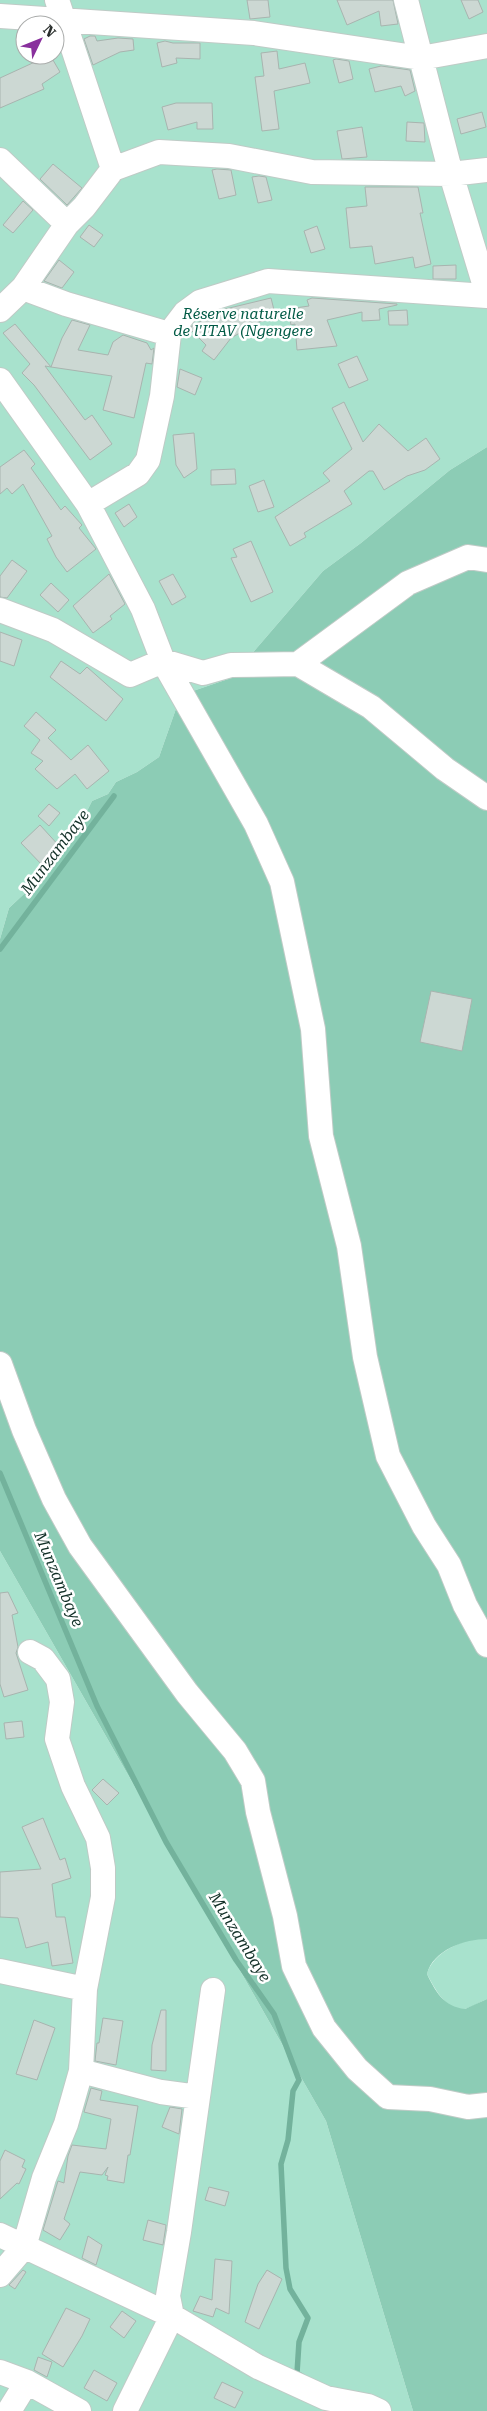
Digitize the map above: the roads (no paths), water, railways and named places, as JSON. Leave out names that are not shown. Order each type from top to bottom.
[{"type":"street","points":[[88,504],[138,474],[148,460],[162,396],[169,334],[185,314],[200,302],[268,281],[487,295],[451,174],[406,0]]},
{"type":"street","points":[[60,9],[113,168]]},
{"type":"street","points":[[0,16],[60,9],[254,33],[421,58],[487,46]]},
{"type":"street","points":[[0,310],[23,288],[67,224],[84,207],[113,168],[159,152],[229,156],[312,172],[451,174],[487,170]]},
{"type":"street","points":[[0,160],[67,224]]},
{"type":"street","points":[[23,288],[66,304],[169,334]]},
{"type":"street","points":[[0,380],[88,504],[143,609],[163,661],[256,824],[282,882],[313,1029],[321,1136],[348,1246],[365,1357],[388,1456],[424,1526],[449,1565],[465,1605],[487,1646]]},
{"type":"street","points":[[298,664],[408,583],[468,557],[487,560]]},
{"type":"street","points":[[0,610],[53,630],[130,675],[163,661],[203,673],[231,665],[298,664],[371,707],[445,769],[487,798]]},
{"type":"street","points":[[0,1364],[31,1447],[54,1499],[80,1546],[187,1693],[235,1751],[253,1781],[258,1812],[285,1916],[294,1966],[324,2028],[357,2069],[388,2098],[430,2100],[468,2107],[487,2106]]},
{"type":"street","points":[[0,2275],[24,2247],[44,2178],[66,2124],[81,2071],[85,1989],[103,1897],[103,1868],[98,1838],[73,1786],[58,1739],[62,1702],[58,1679],[43,1659],[30,1652]]},
{"type":"street","points":[[0,1971],[85,1989]]},
{"type":"street","points":[[125,2411],[172,2316],[168,2296],[213,1990]]},
{"type":"street","points":[[81,2071],[161,2092],[198,2097]]},
{"type":"street","points":[[0,2235],[172,2316],[258,2367],[353,2405]]},
{"type":"street","points":[[0,2372],[27,2382],[80,2411]]},
{"type":"street","points":[[9,2411],[27,2382]]},
{"type":"waterway","name":"Munzambaye","points":[[0,949],[114,796]]},
{"type":"waterway","name":"Munzambaye","points":[[0,1473],[97,1706],[166,1842],[236,1960],[274,2014],[299,2080],[293,2091],[288,2140],[281,2164],[286,2268],[290,2289],[308,2318],[299,2342],[297,2373],[302,2376]]},
{"type":"park label","name":"Réserve naturelle de l'ITAV (Ngengere","points":[[243,322]]}]
